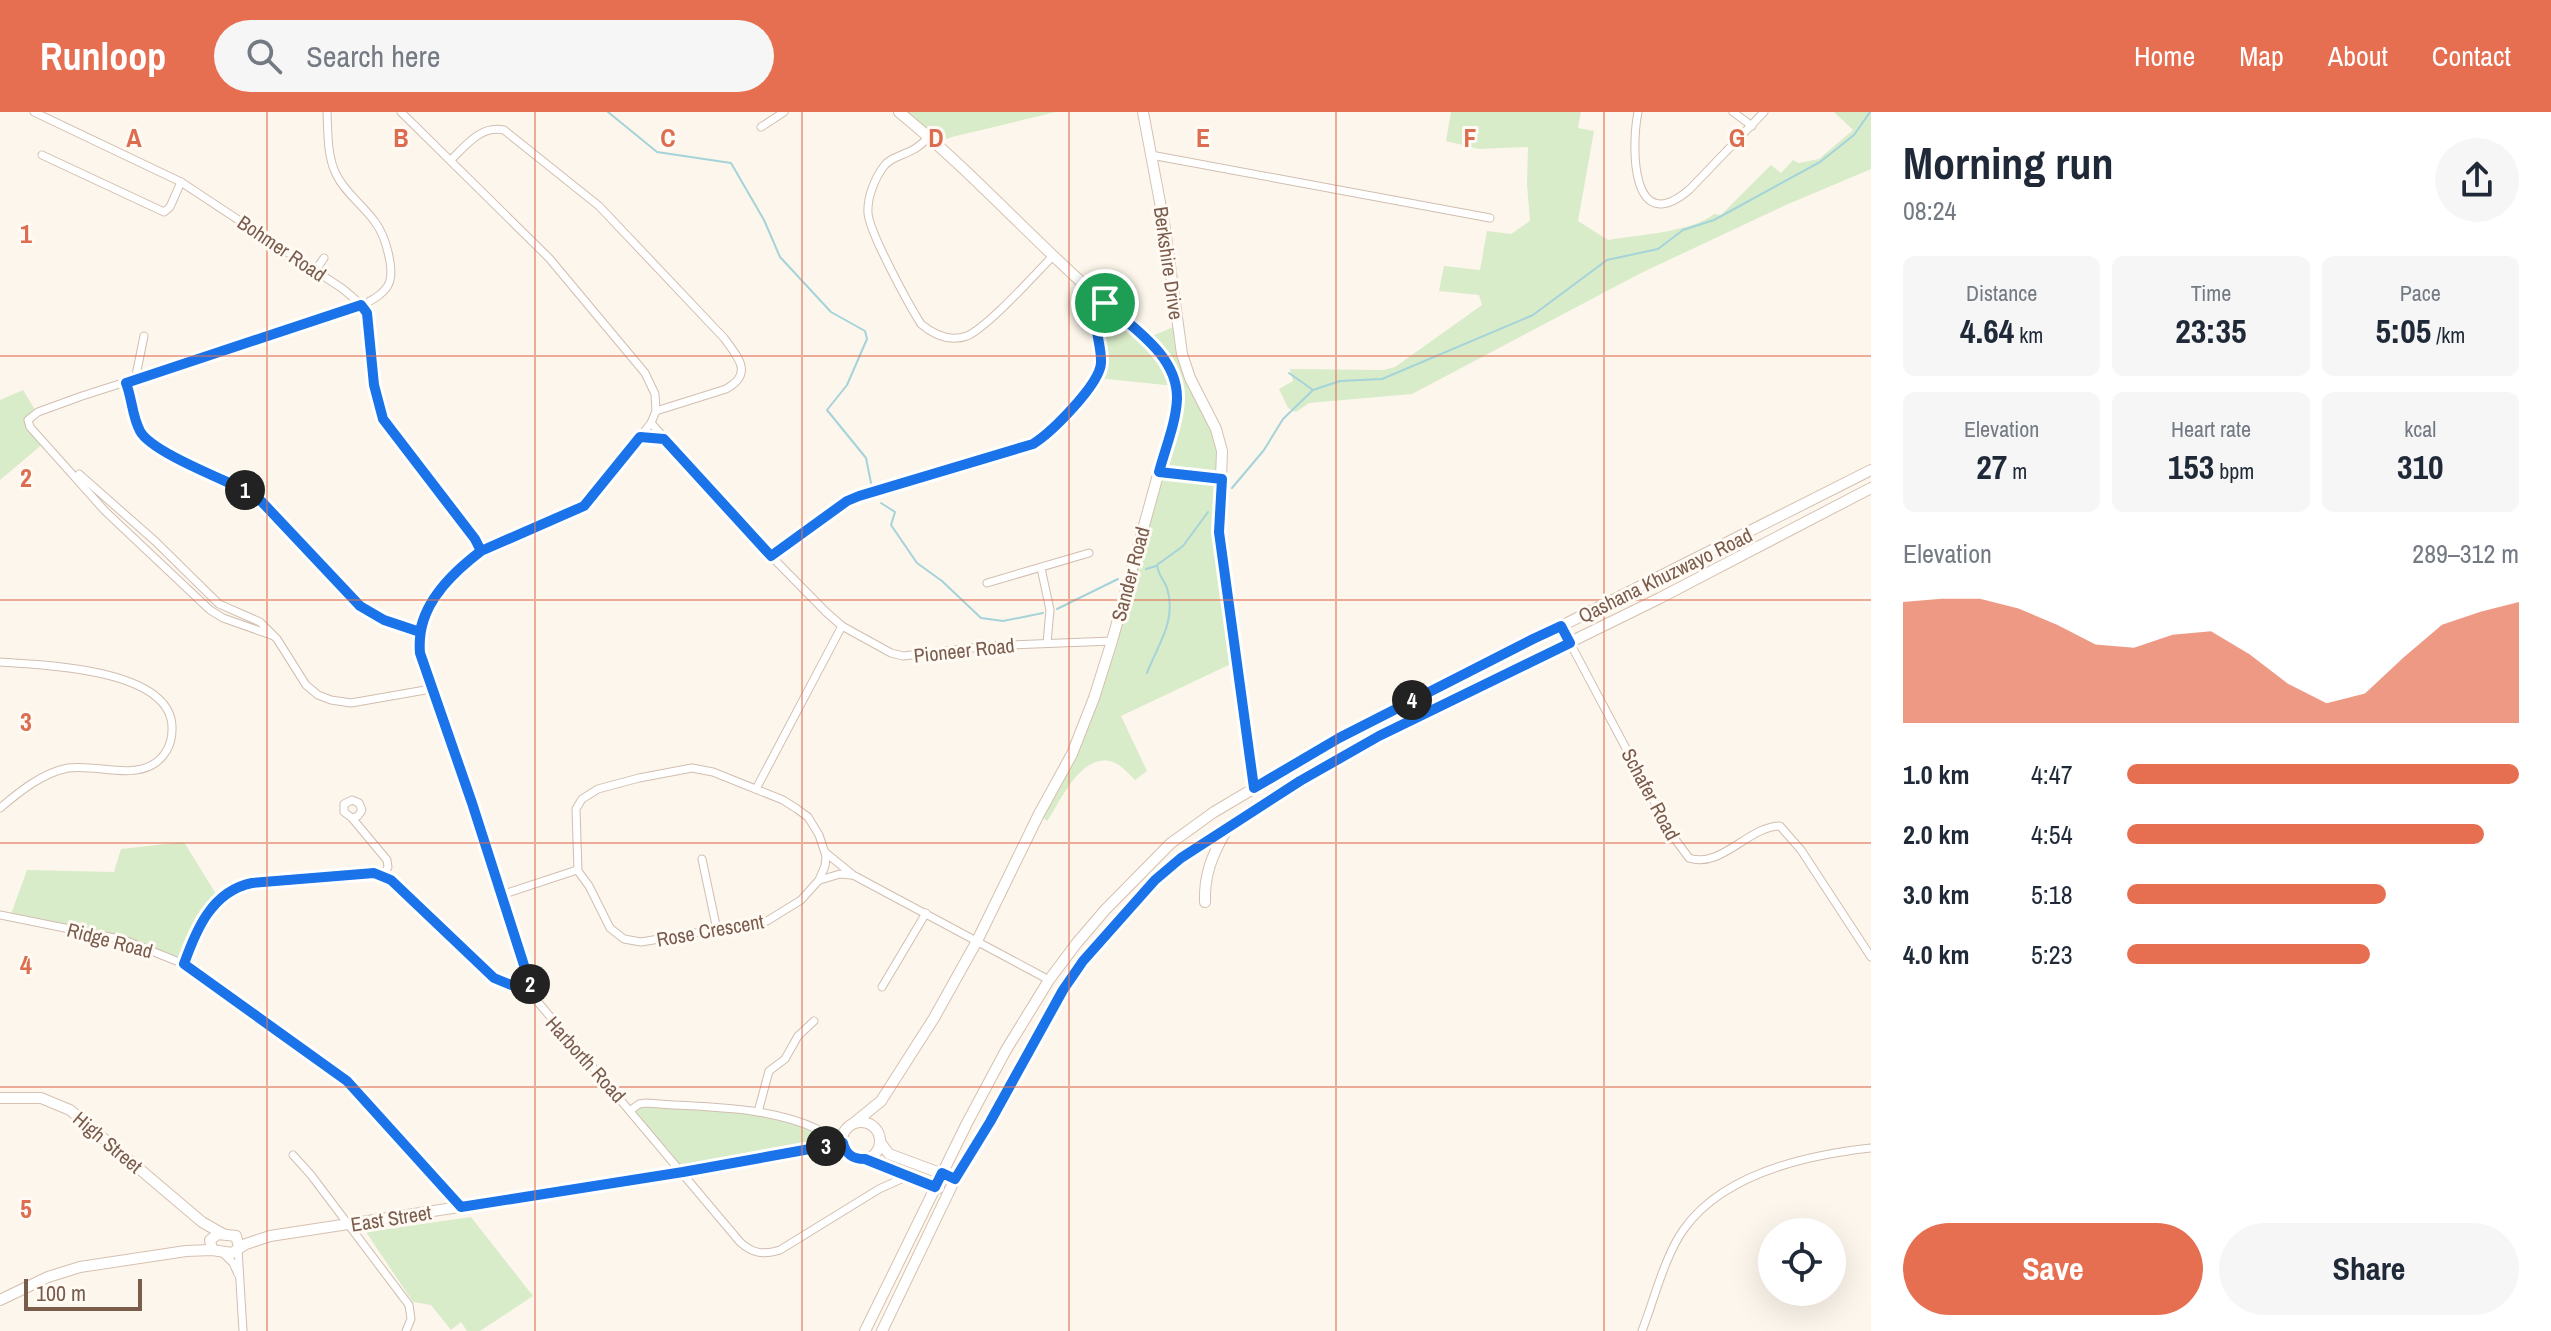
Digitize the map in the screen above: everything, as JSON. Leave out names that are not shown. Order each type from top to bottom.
[{"type":"main road","name":"Sander Road","points":[[877,1130],[876,1119],[881,1101],[934,1018],[977,941],[1077,743],[1112,641],[1176,410],[1177,396],[1172,373],[1157,350],[1053,256],[929,136],[899,112]]},
{"type":"main road","name":"Berkshire Drive","points":[[1143,112],[1169,251],[1182,354],[1190,378],[1216,429],[1222,451],[1219,532],[1254,788]]},
{"type":"main road","name":"Qashana Khuzwayo Road","points":[[865,1331],[1006,1050],[1049,980],[1091,925],[1171,843],[1254,788],[1339,738],[1871,470]]},
{"type":"main road","points":[[1159,472],[1222,479]]},
{"type":"main road","name":"Qashana Khuzwayo Road","points":[[882,1331],[955,1179],[1063,990],[1083,961],[1155,880],[1181,858],[1300,781],[1379,736],[1570,643],[1871,488]]},
{"type":"main road","points":[[1205,902],[1204,885],[1208,868],[1227,829]]},
{"type":"main road","name":"High Street","points":[[0,1098],[41,1098],[55,1101],[70,1110],[202,1222],[223,1234]]},
{"type":"main road","name":"Sander Road","points":[[854,1123],[881,1101]]},
{"type":"main road","points":[[949,1192],[865,1159],[853,1158],[843,1143],[845,1131],[854,1123],[867,1123],[877,1130],[880,1142],[889,1154],[955,1179]]},
{"type":"main road","points":[[865,1159],[875,1153],[880,1142]]},
{"type":"main road","name":"East Street","points":[[214,1245],[232,1253],[237,1244],[270,1236],[683,1172],[843,1143]]},
{"type":"main road","name":"High Street","points":[[202,1222],[214,1245]]},
{"type":"main road","points":[[0,1300],[48,1277],[80,1267],[214,1245],[223,1234],[237,1244]]},
{"type":"street","name":"Bohmer Road","points":[[34,112],[181,182],[361,305]]},
{"type":"street","points":[[327,112],[330,151],[336,173],[348,193],[375,221],[388,255],[390,274],[386,288],[361,305],[54,406],[32,416],[28,423],[68,466],[155,541],[219,604],[260,622],[274,636],[306,685],[318,695],[351,703],[431,689]]},
{"type":"street","points":[[126,383],[133,399],[137,424],[149,442],[249,492],[360,606],[384,620],[420,632],[433,599],[481,551],[584,506],[651,423],[656,411],[655,394],[645,373],[549,258],[401,112]]},
{"type":"street","points":[[761,127],[784,112]]},
{"type":"street","points":[[1638,112],[1637,182],[1646,196],[1662,202],[1684,195],[1764,112]]},
{"type":"street","points":[[1733,112],[1752,126]]},
{"type":"street","points":[[451,160],[483,131],[493,128],[504,130],[599,206],[724,338],[741,368],[735,384],[656,411]]},
{"type":"street","points":[[929,136],[916,150],[885,165],[872,188],[868,205],[871,225],[921,324],[930,332],[945,337],[959,338],[970,334],[1053,256]]},
{"type":"street","points":[[42,155],[164,212],[170,207],[181,182]]},
{"type":"street","points":[[1151,155],[1490,218]]},
{"type":"street","points":[[315,271],[324,258]]},
{"type":"street","points":[[771,556],[847,501],[1024,448],[1040,440],[1077,402],[1100,372],[1101,357],[1095,321],[1105,303]]},
{"type":"street","points":[[361,305],[370,323],[374,385],[383,419],[481,551]]},
{"type":"street","points":[[135,380],[144,336]]},
{"type":"street","name":"Pioneer Road","points":[[651,423],[771,556],[842,626],[891,653],[903,656],[988,646],[1112,641]]},
{"type":"street","points":[[640,437],[664,439]]},
{"type":"street","points":[[987,583],[1089,553]]},
{"type":"street","points":[[1041,568],[1050,610],[1047,643]]},
{"type":"street","points":[[756,789],[842,626]]},
{"type":"street","name":"Schafer Road","points":[[1561,626],[1672,835],[1689,858],[1706,861],[1765,830],[1780,826],[1801,850],[1871,957]]},
{"type":"street","name":"Harborth Road","points":[[420,632],[420,653],[431,689],[472,803],[531,987],[544,1012],[631,1110],[740,1242],[764,1254],[780,1250],[879,1189],[908,1176]]},
{"type":"street","points":[[0,662],[93,673],[139,685],[163,702],[172,723],[172,734],[165,754],[146,768],[63,769],[31,785],[0,808]]},
{"type":"street","points":[[501,895],[577,870],[579,851],[575,813],[582,799],[591,792],[639,778],[692,768],[713,772],[783,800],[808,817],[826,853],[826,863],[819,880]]},
{"type":"street","points":[[352,818],[387,860],[384,875]]},
{"type":"street","points":[[826,853],[853,875],[1049,980]]},
{"type":"street","points":[[702,859],[717,930]]},
{"type":"street","name":"Rose Crescent","points":[[577,870],[589,886],[610,928],[628,941],[641,942],[760,924],[801,900],[819,880]]},
{"type":"street","points":[[184,964],[202,920],[216,903],[237,887],[252,883],[374,873],[384,875],[494,978],[511,985],[531,987]]},
{"type":"street","points":[[819,880],[840,874],[853,875]]},
{"type":"street","points":[[882,987],[926,913]]},
{"type":"street","name":"Ridge Road","points":[[0,915],[124,940],[184,964],[347,1081],[461,1207]]},
{"type":"street","points":[[758,1112],[769,1071],[785,1059],[798,1036],[814,1021]]},
{"type":"street","name":"Harborth Road","points":[[631,1110],[646,1103],[758,1112],[789,1118],[817,1129]]},
{"type":"street","points":[[1642,1331],[1682,1231],[1709,1202],[1782,1164],[1871,1148]]},
{"type":"street","points":[[293,1155],[409,1305],[411,1319],[406,1331]]},
{"type":"street","points":[[237,1244],[243,1331]]},
{"type":"street","points":[[214,1245],[233,1263],[240,1279]]},
{"type":"green space","points":[[899,112],[1056,112],[936,143]]},
{"type":"green space","points":[[1451,112],[1581,112],[1578,128],[1594,131],[1578,221],[1608,240],[1678,229],[1714,214],[1721,215],[1771,165],[1781,173],[1793,160],[1799,163],[1819,159],[1853,130],[1834,112],[1871,112],[1871,169],[1643,272],[1412,394],[1309,403],[1296,412],[1288,408],[1279,389],[1293,381],[1290,369],[1384,370],[1395,367],[1482,305],[1479,295],[1439,291],[1444,266],[1480,270],[1487,231],[1511,234],[1530,221],[1528,147],[1479,149],[1446,141]]},
{"type":"green space","points":[[1105,303],[1145,339],[1178,325],[1183,353],[1216,428],[1219,498],[1235,662],[1121,716],[1147,771],[1135,780],[1113,762],[1098,761],[1089,765],[1072,782],[1047,821],[1038,814],[1081,732],[1173,420],[1175,386],[1097,378],[1100,372],[1097,334]]},
{"type":"green space","points":[[23,390],[37,413],[27,420],[45,442],[0,480],[0,400]]},
{"type":"green space","points":[[184,842],[219,899],[209,910],[183,963],[145,946],[10,917],[27,870],[114,872],[121,849]]},
{"type":"green space","points":[[636,1106],[759,1112],[818,1129],[824,1133],[828,1146],[683,1172],[631,1111]]},
{"type":"green space","points":[[471,1217],[533,1296],[480,1331],[467,1331],[461,1322],[451,1330],[431,1305],[413,1302],[366,1232]]},
{"type":"waterway","points":[[608,112],[657,152],[731,163],[764,220],[780,257],[831,312],[865,331],[867,339],[847,385],[827,410],[866,458],[871,483]]},
{"type":"waterway","points":[[1289,373],[1313,390],[1340,381],[1382,379],[1533,315],[1607,260],[1658,249],[1683,230],[1714,220],[1820,162],[1854,135],[1870,112]]},
{"type":"waterway","points":[[1232,488],[1264,450],[1283,419],[1312,391]]},
{"type":"waterway","points":[[881,503],[895,512],[891,525],[917,563],[942,581],[981,618],[1003,621],[1043,613]]},
{"type":"waterway","points":[[1147,673],[1165,632],[1170,611],[1167,588],[1157,565],[1183,546],[1208,512]]},
{"type":"waterway","points":[[1146,569],[1156,566]]},
{"type":"waterway","points":[[1057,609],[1118,579]]},
{"type":"route","points":[[1105,303],[1095,321],[1100,345],[1098,375],[1077,402],[1033,444],[847,501],[771,556],[664,439],[640,437],[584,506],[473,557],[439,590],[426,610],[421,624],[420,632],[384,620],[360,606],[273,512],[249,492],[149,442],[140,432],[126,383],[361,305],[367,313],[374,385],[383,419],[481,551],[473,557],[461,568],[439,590],[433,599],[426,610],[419,637],[420,653],[531,987],[505,984],[494,978],[391,880],[374,873],[252,883],[237,887],[216,903],[202,920],[184,964],[347,1081],[461,1207],[843,1143],[844,1149],[853,1158],[865,1159],[935,1187],[942,1173],[955,1179],[1063,990],[1083,961],[1155,880],[1181,858],[1300,781],[1379,736],[1570,643],[1561,626],[1339,738],[1254,788],[1219,532],[1222,479],[1159,472],[1176,410],[1177,396],[1172,373],[1157,350],[1105,303]]}]
